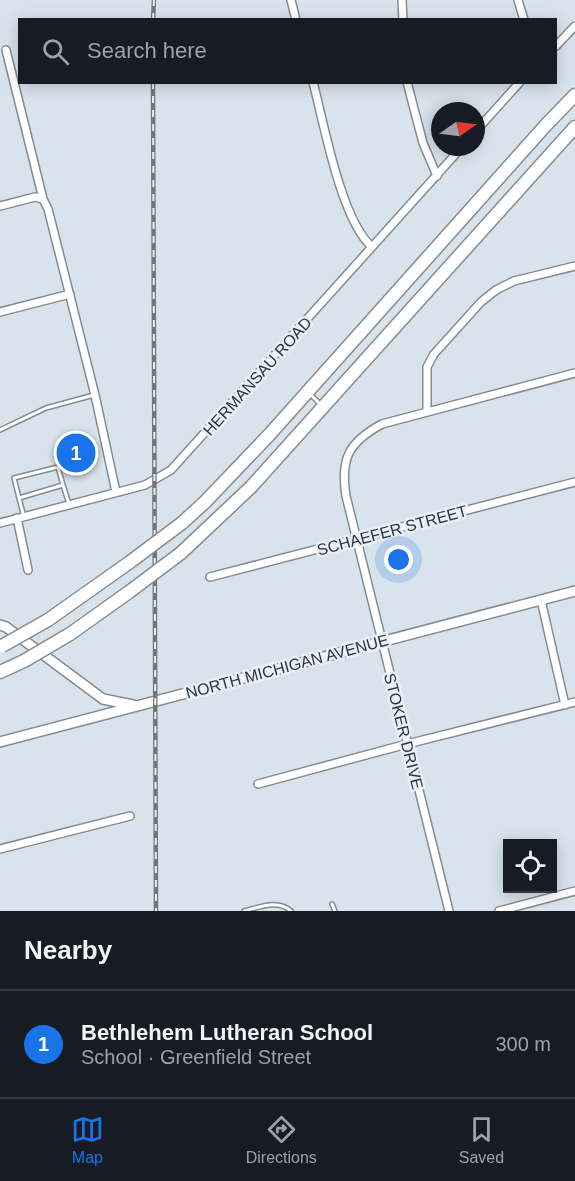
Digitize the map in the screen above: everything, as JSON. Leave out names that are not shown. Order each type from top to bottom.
[{"type":"highway","points":[[1,646],[48,620],[182,523],[205,502],[575,95]]},
{"type":"highway","points":[[0,672],[70,634],[182,553],[251,487],[324,408],[575,127]]},
{"type":"street","points":[[291,0],[296,18]]},
{"type":"street","points":[[402,0],[403,18]]},
{"type":"street","points":[[518,0],[523,18]]},
{"type":"street","points":[[557,44],[575,26]]},
{"type":"street","points":[[6,50],[43,199],[48,209],[70,294],[116,492]]},
{"type":"street","points":[[313,84],[321,120],[344,193],[358,231],[372,247]]},
{"type":"street","points":[[408,84],[423,143],[436,176]]},
{"type":"street","points":[[485,121],[518,84]]},
{"type":"street","name":"HERMANSAU ROAD","points":[[0,523],[145,485],[171,470],[454,156]]},
{"type":"street","points":[[0,206],[35,197],[43,199]]},
{"type":"street","points":[[575,266],[507,284],[481,302],[434,354],[426,367],[427,412],[575,373]]},
{"type":"street","points":[[0,312],[70,294]]},
{"type":"street","name":"STOKER DRIVE","points":[[427,412],[382,424],[364,434],[353,447],[345,462],[343,477],[356,540],[449,911]]},
{"type":"street","name":"SCHAEFER STREET","points":[[210,577],[575,482]]},
{"type":"street","points":[[20,518],[28,570]]},
{"type":"street","name":"NORTH MICHIGAN AVENUE","points":[[0,742],[575,591]]},
{"type":"street","points":[[541,600],[565,705]]},
{"type":"street","points":[[0,625],[6,627],[104,699],[135,705]]},
{"type":"street","points":[[104,699],[104,715]]},
{"type":"street","points":[[258,784],[575,702]]},
{"type":"street","points":[[0,849],[130,816]]},
{"type":"street","points":[[499,911],[575,891]]},
{"type":"lane","points":[[308,391],[324,408]]},
{"type":"lane","points":[[0,430],[46,408],[95,395]]},
{"type":"lane","points":[[20,518],[19,498],[14,478],[58,467],[69,504]]},
{"type":"lane","points":[[19,498],[63,485]]},
{"type":"lane","points":[[244,911],[275,904],[282,905],[291,911]]},
{"type":"lane","points":[[332,904],[335,911]]},
{"type":"railway","points":[[153,18],[154,0]]},
{"type":"railway","points":[[153,84],[156,911]]},
{"type":"place","name":"Bethlehem Lutheran School","points":[[76,453]]}]
